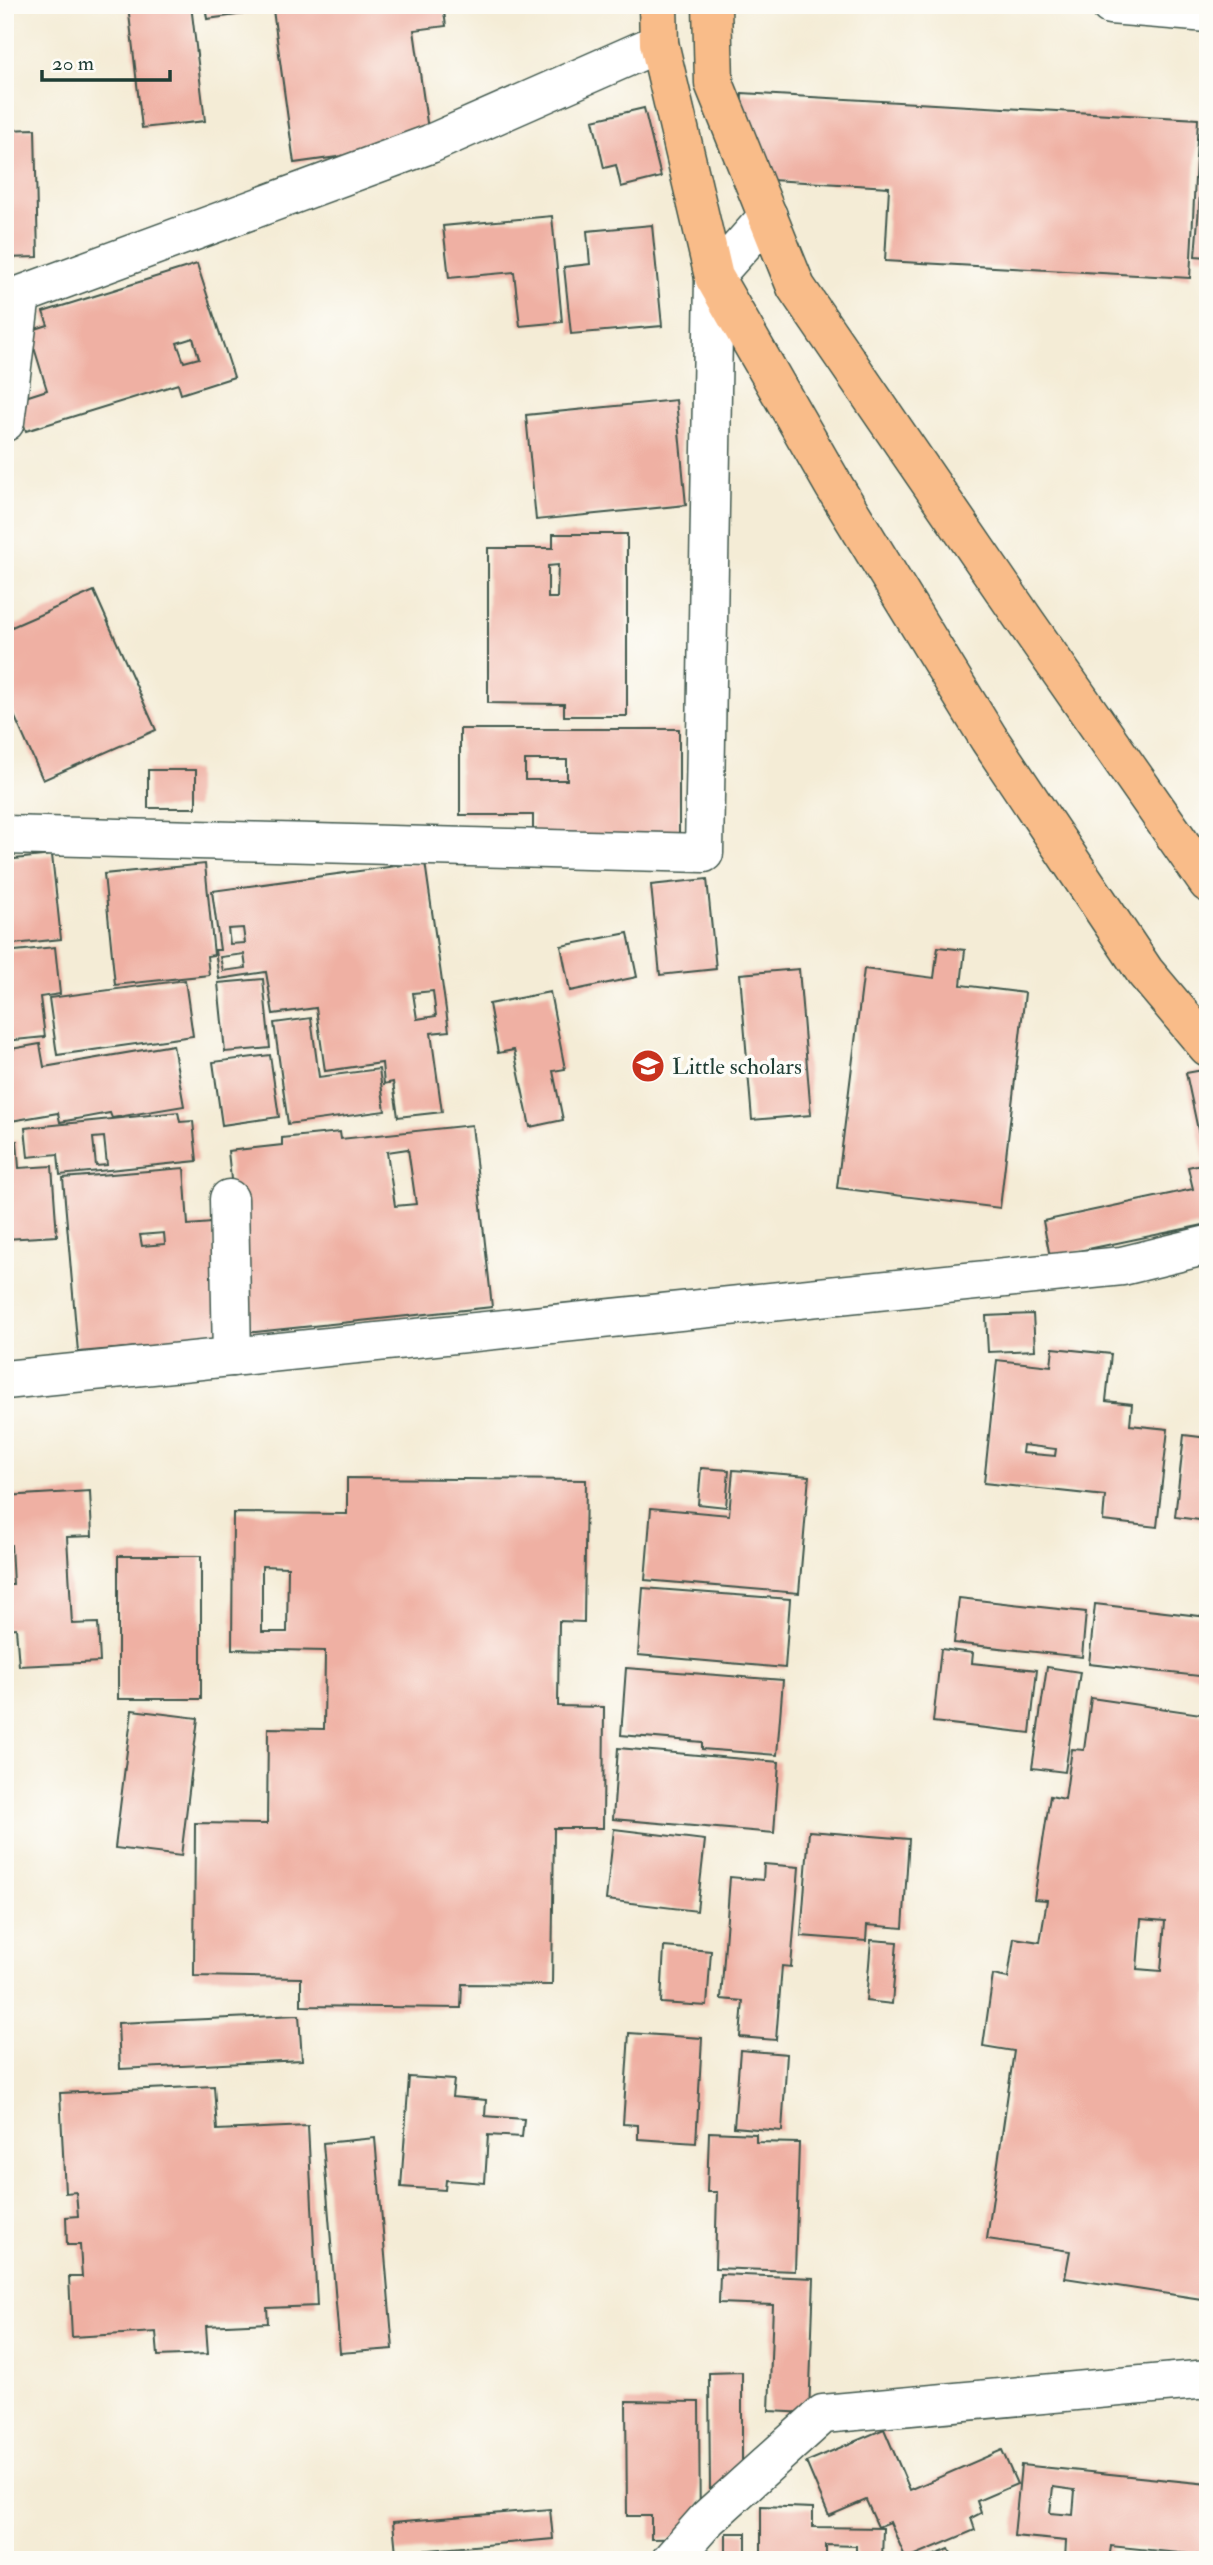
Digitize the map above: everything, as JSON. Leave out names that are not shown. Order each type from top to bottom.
[{"type":"main road","points":[[658,5],[659,43],[714,277],[834,486],[989,739],[1145,972],[1208,1047]]},
{"type":"main road","points":[[712,5],[714,83],[796,287],[1208,883]]},
{"type":"street","points":[[1110,5],[1208,13]]},
{"type":"street","points":[[5,422],[21,295],[430,144],[659,43]]},
{"type":"street","points":[[5,835],[704,853],[714,277],[768,216]]},
{"type":"street","points":[[229,1199],[232,1357]]},
{"type":"street","points":[[5,1380],[1122,1266],[1208,1245]]},
{"type":"street","points":[[671,2560],[708,2518],[823,2414],[1208,2379]]},
{"type":"building","points":[[128,5],[191,5],[205,121],[142,128]]},
{"type":"building","points":[[205,5],[443,5],[446,26],[414,30],[430,144],[294,163],[273,10],[207,19]]},
{"type":"building","points":[[742,93],[1198,119],[1190,278],[885,261],[889,187],[738,178]]},
{"type":"building","points":[[644,108],[661,177],[621,187],[616,165],[604,168],[593,120]]},
{"type":"building","points":[[35,129],[38,257],[5,258],[5,130]]},
{"type":"building","points":[[1204,146],[1208,146],[1208,257],[1195,256]]},
{"type":"building","points":[[552,216],[562,322],[520,326],[514,272],[449,278],[443,226]]},
{"type":"building","points":[[652,225],[662,326],[571,334],[564,267],[590,264],[587,231]]},
{"type":"building","points":[[197,264],[234,377],[181,394],[178,384],[26,431],[16,400],[47,390],[29,331],[48,325],[43,312]],"holes":[[[193,338],[199,358],[184,362],[177,343]]]},
{"type":"building","points":[[676,400],[686,505],[536,520],[526,415]]},
{"type":"building","points":[[553,534],[627,534],[627,716],[564,716],[564,704],[488,703],[488,548],[553,548]],"holes":[[[558,565],[557,598],[548,598],[548,566]]]},
{"type":"building","points":[[94,591],[156,730],[43,780],[5,695],[5,630]]},
{"type":"building","points":[[460,729],[679,729],[679,836],[533,836],[533,815],[460,815]],"holes":[[[525,760],[567,760],[567,780],[525,780]]]},
{"type":"building","points":[[148,770],[196,770],[196,808],[148,808]]},
{"type":"building","points":[[52,855],[61,939],[5,945],[5,860]]},
{"type":"building","points":[[425,862],[449,1031],[431,1033],[442,1112],[398,1117],[393,1082],[384,1084],[382,1063],[325,1071],[316,1008],[273,1014],[266,972],[219,979],[215,950],[220,950],[212,891]],"holes":[[[243,928],[245,943],[230,944],[228,929]],[[244,954],[246,968],[223,971],[220,957]],[[433,991],[436,1016],[417,1019],[413,993]]]},
{"type":"building","points":[[205,864],[214,955],[207,956],[209,975],[115,985],[104,874]]},
{"type":"building","points":[[707,879],[716,969],[660,975],[651,885]]},
{"type":"building","points":[[628,933],[637,977],[570,991],[561,946]]},
{"type":"building","points":[[55,947],[60,994],[40,997],[45,1037],[5,1041],[5,952]]},
{"type":"building","points":[[938,947],[965,950],[961,985],[1025,993],[1000,1208],[837,1188],[864,969],[934,978]]},
{"type":"building","points":[[799,969],[811,1115],[752,1120],[740,974]]},
{"type":"building","points":[[263,979],[270,1048],[225,1052],[218,983]]},
{"type":"building","points":[[185,980],[193,1036],[57,1055],[49,998]]},
{"type":"building","points":[[550,992],[565,1069],[553,1071],[563,1120],[530,1127],[514,1050],[498,1053],[489,1004]]},
{"type":"building","points":[[311,1018],[319,1077],[379,1069],[385,1111],[288,1124],[274,1023]]},
{"type":"building","points":[[40,1044],[44,1067],[173,1045],[184,1106],[112,1118],[110,1113],[60,1122],[58,1113],[5,1122],[5,1094],[9,1093],[5,1081],[5,1050]]},
{"type":"building","points":[[270,1055],[279,1117],[222,1125],[213,1062]]},
{"type":"building","points":[[1203,1070],[1208,1094],[1208,1224],[1050,1257],[1043,1221],[1193,1189],[1188,1167],[1205,1163],[1186,1073]]},
{"type":"building","points":[[178,1112],[180,1122],[193,1121],[197,1161],[60,1175],[58,1154],[28,1157],[25,1128]],"holes":[[[104,1137],[107,1165],[96,1166],[93,1138]]]},
{"type":"building","points":[[472,1125],[492,1307],[236,1334],[242,1283],[228,1151],[282,1145],[282,1138],[340,1132],[341,1139]],"holes":[[[408,1149],[416,1204],[395,1206],[387,1152]]]},
{"type":"building","points":[[17,1141],[19,1168],[52,1166],[57,1236],[5,1239],[5,1142]]},
{"type":"building","points":[[184,1168],[188,1225],[212,1223],[222,1340],[78,1352],[63,1178]],"holes":[[[164,1233],[165,1244],[142,1246],[140,1235]]]},
{"type":"building","points":[[1033,1314],[1035,1350],[988,1352],[986,1316]]},
{"type":"building","points":[[1053,1348],[1111,1354],[1106,1401],[1132,1404],[1130,1425],[1168,1429],[1157,1527],[1103,1521],[1105,1496],[984,1483],[997,1360],[1051,1366]],"holes":[[[1023,1445],[1056,1449],[1055,1456],[1022,1453]]]},
{"type":"building","points":[[1184,1435],[1208,1438],[1208,1521],[1175,1517]]},
{"type":"building","points":[[701,1468],[729,1470],[726,1507],[698,1504]]},
{"type":"building","points":[[733,1470],[809,1476],[799,1593],[645,1580],[651,1508],[729,1515]]},
{"type":"building","points":[[347,1478],[586,1480],[584,1622],[559,1621],[558,1706],[604,1707],[603,1828],[554,1828],[552,1985],[462,1984],[461,2008],[301,2006],[301,1978],[194,1976],[195,1823],[267,1824],[268,1728],[324,1729],[325,1651],[232,1649],[233,1513],[347,1514]],"holes":[[[262,1566],[288,1567],[287,1632],[262,1632]]]},
{"type":"building","points":[[90,1491],[92,1536],[67,1537],[72,1624],[98,1623],[100,1662],[19,1666],[16,1628],[5,1629],[5,1585],[13,1585],[11,1545],[5,1545],[5,1496]]},
{"type":"building","points":[[118,1556],[201,1556],[201,1699],[118,1699]]},
{"type":"building","points":[[643,1588],[790,1599],[785,1668],[638,1655]]},
{"type":"building","points":[[959,1598],[1086,1612],[1082,1657],[954,1643]]},
{"type":"building","points":[[1095,1604],[1208,1617],[1208,1677],[1089,1664]]},
{"type":"building","points":[[941,1649],[973,1653],[972,1663],[1037,1670],[1030,1733],[933,1722]]},
{"type":"building","points":[[1047,1667],[1080,1672],[1065,1772],[1032,1768]]},
{"type":"building","points":[[626,1668],[783,1680],[777,1755],[702,1749],[702,1742],[621,1735]]},
{"type":"building","points":[[1091,1698],[1208,1715],[1208,2300],[1065,2278],[1070,2251],[987,2239],[1014,2051],[983,2046],[993,1975],[1008,1978],[1014,1938],[1040,1942],[1047,1900],[1034,1899],[1050,1796],[1065,1799],[1072,1749],[1084,1750]],"holes":[[[1141,1919],[1165,1921],[1161,1971],[1137,1969]]]},
{"type":"building","points":[[132,1710],[198,1718],[181,1856],[115,1848]]},
{"type":"building","points":[[618,1748],[779,1762],[774,1833],[613,1819]]},
{"type":"building","points":[[614,1829],[705,1840],[697,1911],[606,1900]]},
{"type":"building","points":[[809,1831],[909,1839],[903,1928],[867,1925],[866,1941],[801,1936]]},
{"type":"building","points":[[764,1864],[799,1867],[791,1967],[782,1966],[776,2040],[740,2037],[743,2001],[721,1999],[730,1877],[763,1880]]},
{"type":"building","points":[[871,1940],[897,1942],[892,2004],[866,2001]]},
{"type":"building","points":[[664,1947],[711,1951],[707,2006],[661,2003]]},
{"type":"building","points":[[299,2015],[302,2060],[120,2069],[118,2023]]},
{"type":"building","points":[[629,2033],[702,2038],[696,2143],[638,2139],[638,2125],[623,2124]]},
{"type":"building","points":[[740,2050],[787,2054],[782,2131],[734,2127]]},
{"type":"building","points":[[409,2077],[454,2080],[452,2097],[486,2100],[485,2116],[524,2119],[522,2137],[488,2135],[485,2183],[446,2180],[445,2190],[401,2187]]},
{"type":"building","points":[[214,2086],[217,2130],[308,2126],[317,2306],[267,2308],[268,2323],[206,2326],[208,2354],[158,2356],[156,2332],[72,2337],[69,2277],[82,2277],[80,2245],[67,2245],[66,2217],[78,2216],[76,2192],[65,2193],[60,2093]]},
{"type":"building","points":[[709,2132],[756,2134],[756,2142],[799,2143],[795,2271],[715,2268],[717,2192],[707,2192]]},
{"type":"building","points":[[375,2138],[393,2349],[340,2353],[323,2143]]},
{"type":"building","points":[[720,2274],[814,2278],[809,2413],[769,2411],[773,2305],[719,2303]]},
{"type":"building","points":[[742,2372],[742,2492],[710,2493],[709,2373]]},
{"type":"building","points":[[626,2401],[699,2402],[700,2538],[651,2539],[651,2516],[627,2516]]},
{"type":"building","points":[[884,2429],[910,2490],[1002,2450],[1017,2484],[977,2501],[981,2513],[971,2518],[975,2530],[906,2559],[890,2522],[878,2527],[866,2500],[829,2516],[806,2462]]},
{"type":"building","points":[[1021,2465],[1208,2484],[1208,2556],[1111,2546],[1109,2560],[1065,2560],[1066,2541],[1014,2536]],"holes":[[[1053,2487],[1075,2490],[1073,2515],[1050,2513]]]},
{"type":"building","points":[[761,2506],[813,2508],[813,2527],[883,2528],[882,2560],[856,2560],[856,2546],[826,2545],[826,2560],[761,2560]]},
{"type":"building","points":[[550,2509],[553,2539],[396,2553],[393,2522]]},
{"type":"building","points":[[726,2533],[746,2533],[746,2560],[726,2560]]},
{"type":"building","points":[[949,2549],[954,2560],[923,2560]]},
{"type":"place","name":"Little scholars","points":[[648,1066]]}]
